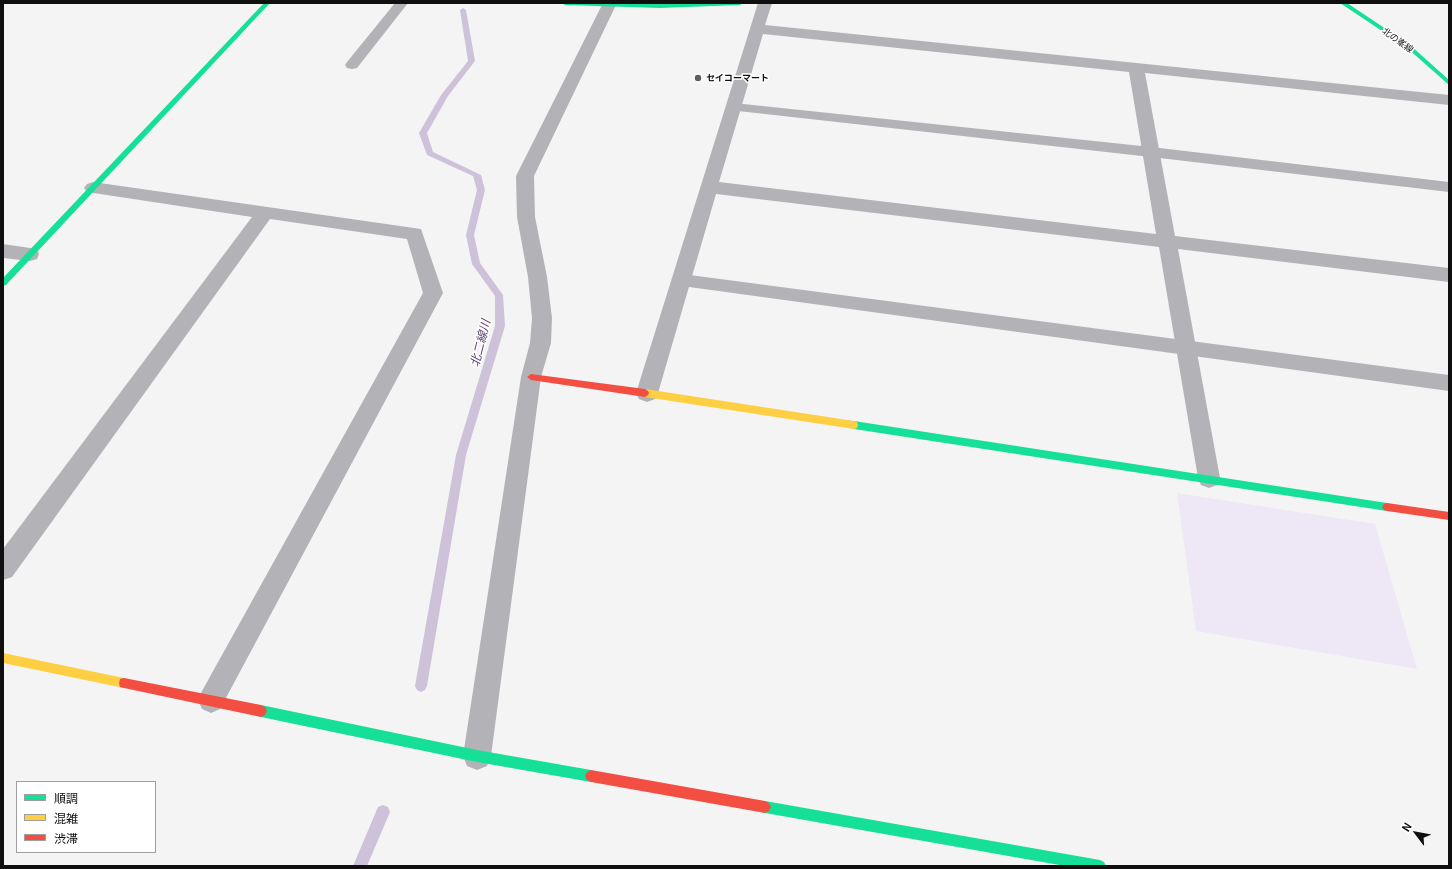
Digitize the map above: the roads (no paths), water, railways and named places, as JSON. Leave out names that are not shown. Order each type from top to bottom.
[{"type":"main road","points":[[3,283],[267,3]]},
{"type":"main road","points":[[565,3],[660,6],[740,3]]},
{"type":"main road","name":"北の峯線","points":[[1343,3],[1408,46],[1449,83]]},
{"type":"main road","points":[[531,377],[647,393],[1209,478],[1449,516]]},
{"type":"main road","points":[[3,658],[478,756],[1100,866]]},
{"type":"street","points":[[647,393],[765,3]]},
{"type":"street","points":[[478,756],[531,377],[542,338],[540,295],[525,213],[523,192],[524,176],[609,5]]},
{"type":"street","points":[[757,29],[1449,100]]},
{"type":"street","points":[[1136,67],[1209,478]]},
{"type":"street","points":[[710,187],[1167,240],[1449,275]]},
{"type":"street","points":[[93,188],[415,234],[433,293],[211,700]]},
{"type":"street","points":[[3,569],[265,213]]},
{"type":"street","points":[[3,250],[30,254]]},
{"type":"lane","points":[[352,65],[402,3]]},
{"type":"lane","points":[[734,107],[1151,152],[1449,187]]},
{"type":"lane","points":[[682,280],[1449,382]]},
{"type":"waterway","name":"北二線川","points":[[421,686],[461,455],[500,326],[499,295],[476,264],[470,235],[481,190],[477,175],[430,153],[423,133],[444,95],[472,61],[463,10]]},
{"type":"waterway","name":"北二線川","points":[[360,866],[383,812]]},
{"type":"place","name":"セイコーマート","points":[[698,78]]}]
